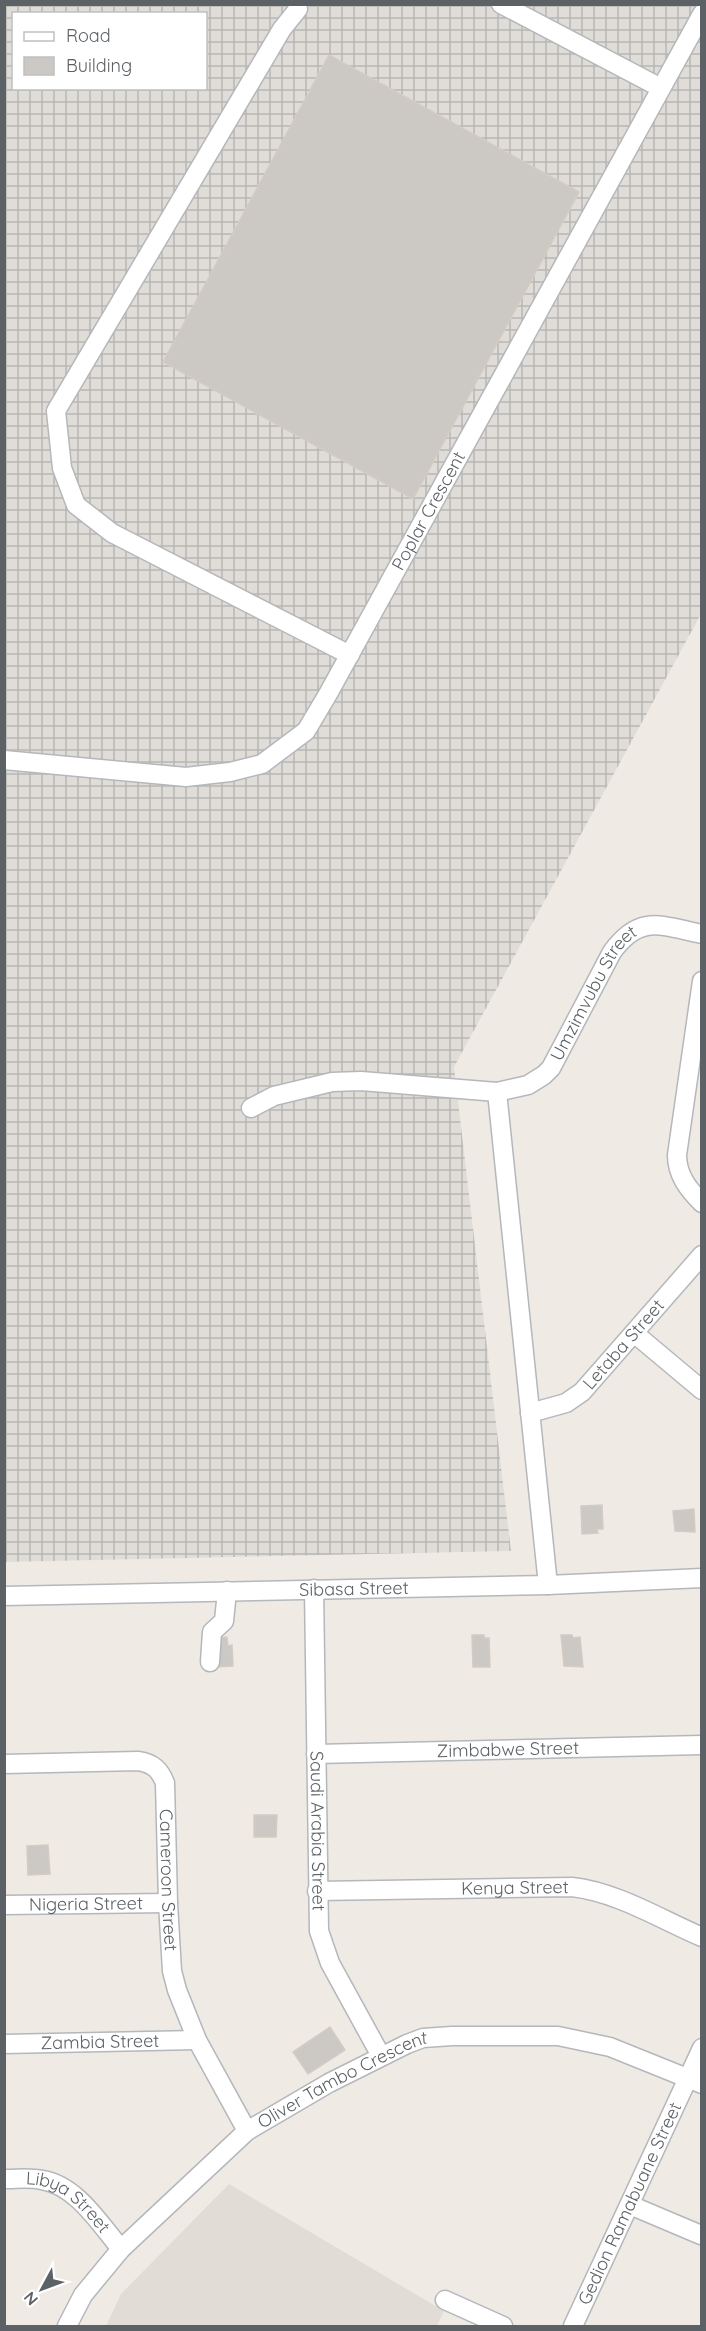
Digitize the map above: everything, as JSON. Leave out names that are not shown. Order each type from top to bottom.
[{"type":"street","points":[[501,4],[661,88]]},
{"type":"street","points":[[298,9],[282,29],[56,411],[62,468],[76,505],[112,533],[350,654]]},
{"type":"street","name":"Poplar Crescent","points":[[4,760],[186,777],[231,772],[262,764],[306,731],[702,14]]},
{"type":"street","name":"Umzimvubu Street","points":[[251,1108],[274,1096],[332,1082],[361,1081],[497,1092],[528,1085],[544,1075],[550,1068],[612,952],[626,936],[644,925],[702,934]]},
{"type":"street","points":[[702,981],[699,1023],[677,1163],[690,1191],[702,1203]]},
{"type":"street","points":[[497,1092],[548,1585]]},
{"type":"street","name":"Letaba Street","points":[[530,1413],[566,1403],[582,1392],[702,1255]]},
{"type":"street","points":[[634,1333],[702,1390]]},
{"type":"street","name":"Sibasa Street","points":[[4,1596],[548,1585],[702,1578]]},
{"type":"street","name":"Saudi Arabia Street","points":[[314,1589],[319,1931],[330,1963],[381,2056]]},
{"type":"street","points":[[210,1662],[212,1632],[224,1621],[227,1591]]},
{"type":"street","name":"Zimbabwe Street","points":[[316,1754],[702,1745]]},
{"type":"street","name":"Cameroon Street","points":[[4,1764],[138,1761],[153,1766],[161,1773],[165,1783],[172,1971],[197,2040],[247,2131]]},
{"type":"street","name":"Kenya Street","points":[[317,1891],[586,1888],[702,1937]]},
{"type":"street","name":"Nigeria Street","points":[[4,1905],[168,1903]]},
{"type":"street","name":"Oliver Tambo Crescent","points":[[67,2326],[83,2295],[121,2248],[247,2131],[329,2083],[381,2056],[423,2038],[558,2036],[610,2047],[695,2081]]},
{"type":"street","name":"Zambia Street","points":[[4,2044],[197,2040]]},
{"type":"street","name":"Gedion Ramabuane Street","points":[[573,2326],[630,2205],[695,2081],[702,2048]]},
{"type":"street","name":"Libya Street","points":[[4,2179],[41,2179],[64,2189],[93,2215],[121,2248]]},
{"type":"street","points":[[630,2205],[702,2235]]},
{"type":"street","points":[[445,2300],[503,2326]]},
{"type":"shaded area","points":[[4,5],[701,5],[701,614],[454,1067],[511,1551],[5,1562]]},
{"type":"shaded area","points":[[229,2184],[444,2311],[437,2326],[106,2326],[121,2294]]},
{"type":"building","points":[[329,55],[579,192],[413,499],[163,362]]},
{"type":"building","points":[[602,1505],[603,1529],[597,1529],[598,1533],[582,1534],[581,1506]]},
{"type":"building","points":[[694,1509],[695,1532],[675,1531],[673,1511]]},
{"type":"building","points":[[472,1635],[484,1635],[484,1638],[489,1638],[490,1667],[473,1667]]},
{"type":"building","points":[[561,1635],[580,1637],[583,1667],[564,1666]]},
{"type":"building","points":[[227,1637],[228,1646],[232,1645],[233,1666],[214,1667],[213,1638]]},
{"type":"building","points":[[254,1815],[277,1815],[276,1837],[254,1837]]},
{"type":"building","points":[[48,1845],[50,1874],[28,1875],[27,1846]]},
{"type":"building","points":[[330,2027],[345,2050],[308,2074],[293,2052]]}]
